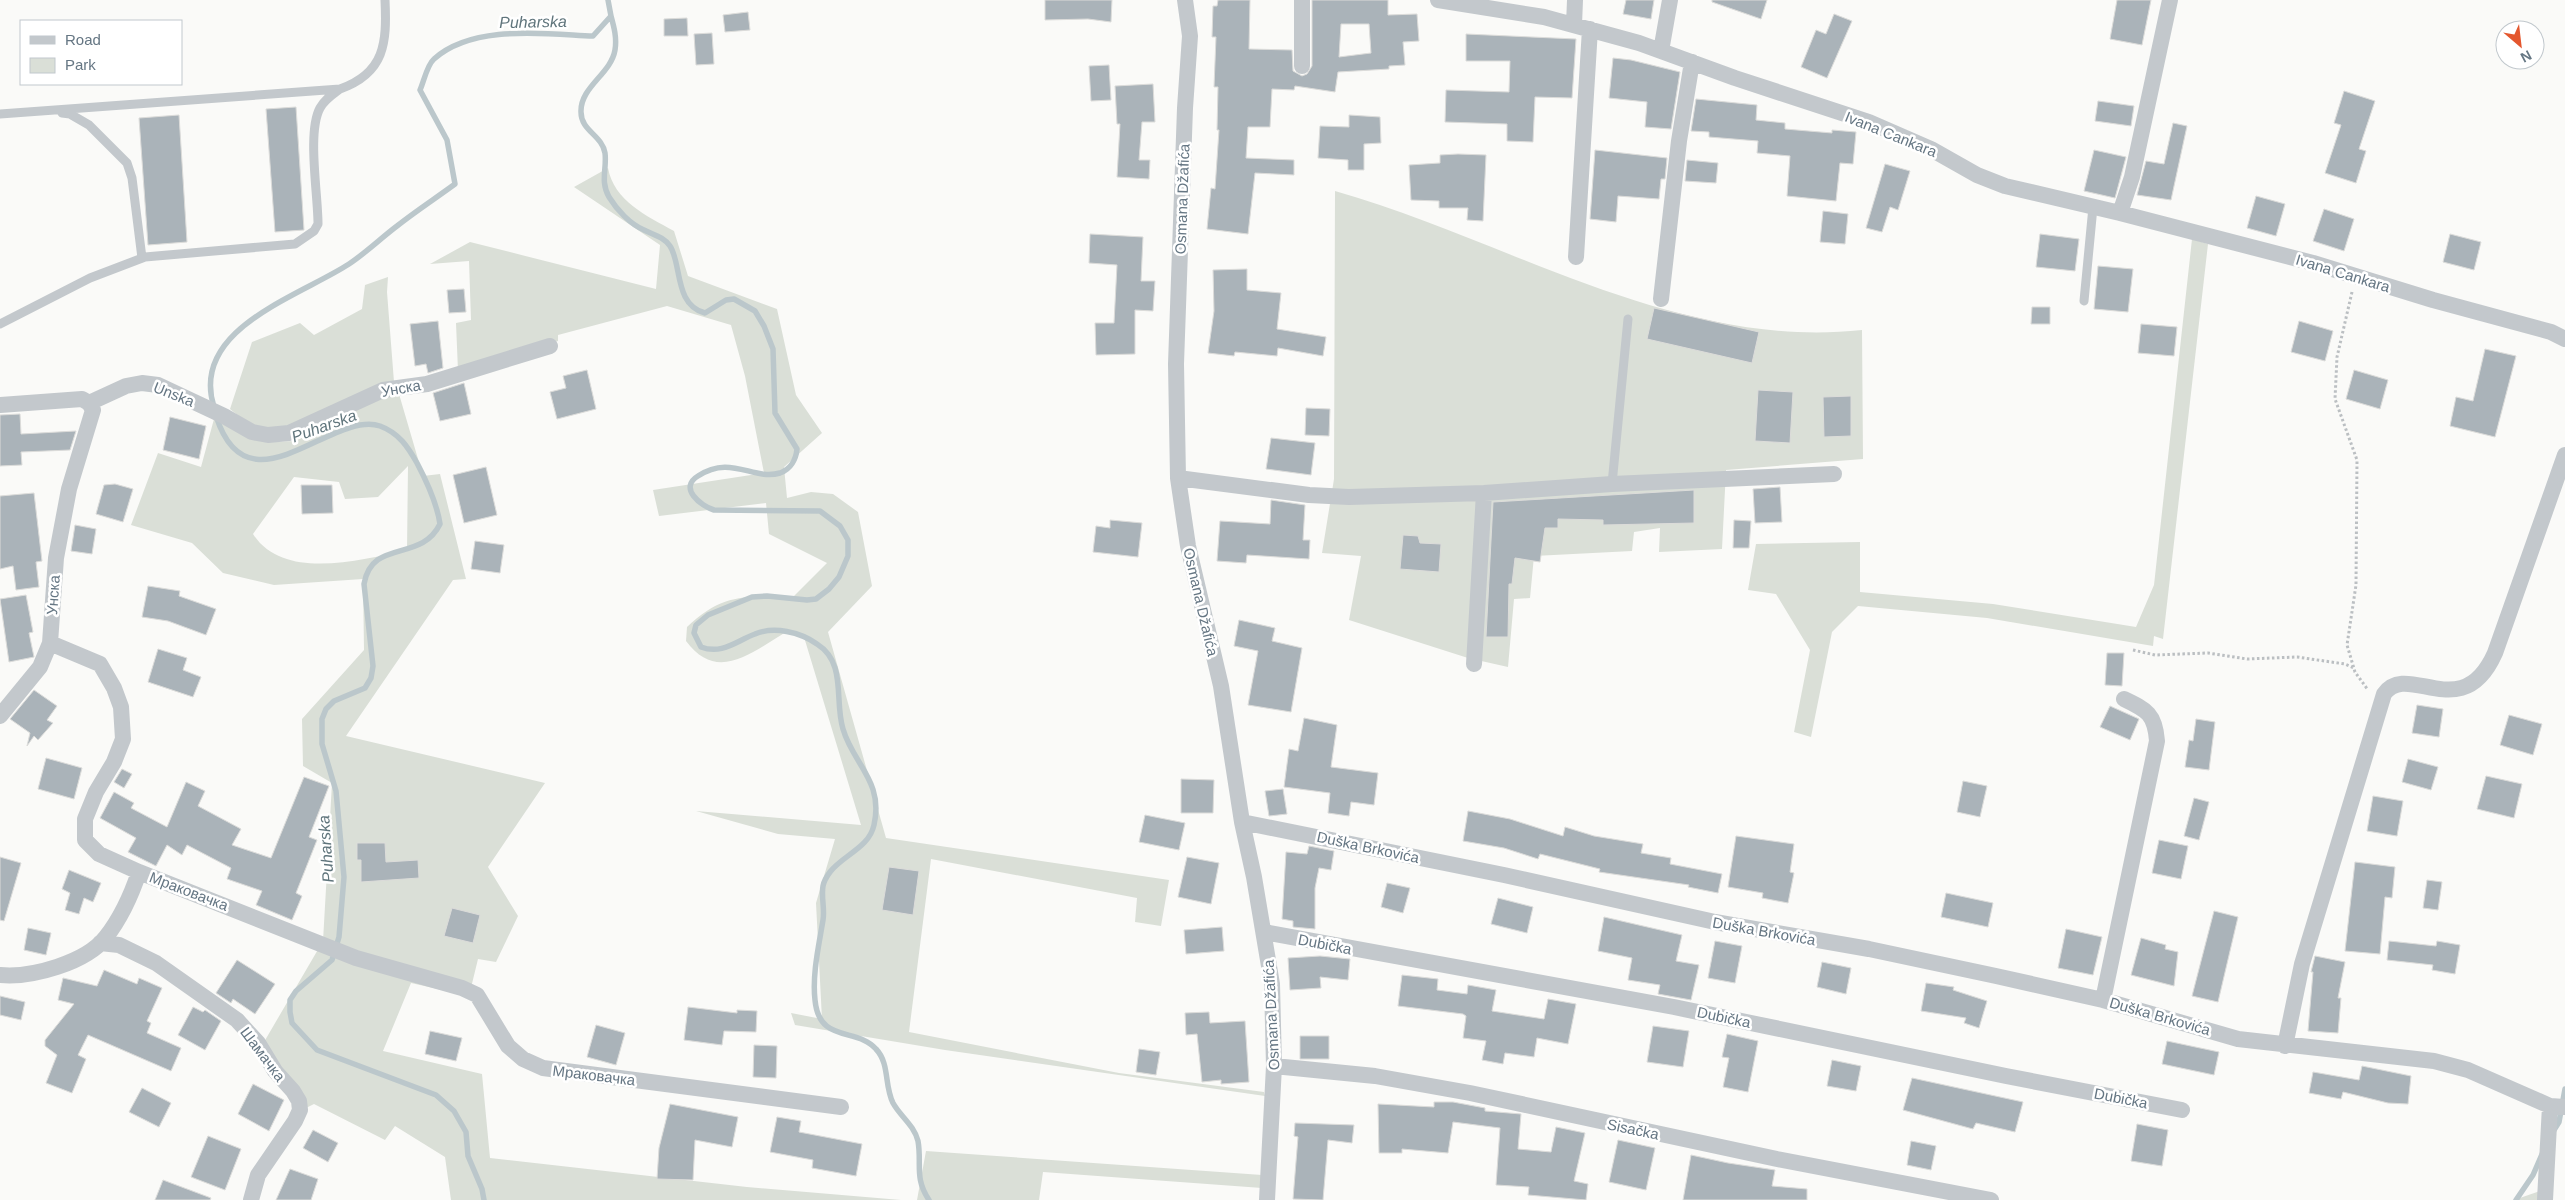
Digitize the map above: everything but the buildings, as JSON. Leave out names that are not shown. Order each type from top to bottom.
[{"type":"street","name":"Osmana Džafića","points":[[1185,0],[1190,36],[1185,108],[1176,364],[1178,478],[1188,546],[1221,686],[1242,822],[1264,932],[1272,984],[1274,1066],[1268,1200]]},
{"type":"street","points":[[1302,0],[1302,66]]},
{"type":"street","name":"Ivana Cankara","points":[[1438,0],[1544,17],[1590,29],[1662,51],[1869,122],[1931,149],[1977,175],[2005,186],[2120,213],[2356,276],[2433,300],[2551,332],[2565,338]]},
{"type":"street","points":[[1574,25],[1576,0]]},
{"type":"street","points":[[1662,51],[1670,0]]},
{"type":"street","points":[[2120,213],[2132,178],[2170,0]]},
{"type":"street","points":[[1576,257],[1590,29]]},
{"type":"street","points":[[1661,299],[1679,140],[1692,62]]},
{"type":"street","name":"Унска","points":[[230,419],[260,434],[289,433],[383,390],[440,380],[496,361],[550,346]]},
{"type":"street","name":"Unska","points":[[89,403],[126,386],[142,383],[158,385],[230,419]]},
{"type":"street","points":[[0,405],[82,399],[89,403]]},
{"type":"street","name":"Унска","points":[[50,643],[56,558],[68,489],[92,417],[93,410],[89,403]]},
{"type":"street","points":[[2285,1046],[2304,954],[2382,698],[2393,684],[2401,683],[2452,690],[2464,688],[2482,676],[2495,653],[2565,455]]},
{"type":"street","points":[[1178,478],[1309,495],[1349,497],[1484,493],[1612,484],[1834,474]]},
{"type":"street","points":[[1474,664],[1484,493]]},
{"type":"street","points":[[0,716],[40,667],[50,643],[100,664],[114,688],[121,707],[124,739],[85,819],[85,840],[99,854],[140,872]]},
{"type":"street","points":[[2103,1000],[2157,741],[2156,724],[2149,713],[2124,699]]},
{"type":"street","name":"Duška Brkovića","points":[[1242,822],[1504,875],[1715,922],[1870,949],[2103,1000],[2238,1039],[2285,1046],[2434,1061],[2468,1070],[2558,1107]]},
{"type":"street","name":"Мраковачка","points":[[0,975],[13,976],[63,965],[90,952],[106,938],[140,872],[356,958],[462,988],[478,995],[508,1046],[523,1059],[543,1068],[841,1107]]},
{"type":"street","name":"Dubička","points":[[1264,932],[1674,1007],[2006,1076],[2182,1110]]},
{"type":"street","name":"Шамачка","points":[[100,943],[119,945],[156,963],[230,1014],[258,1043],[275,1072],[293,1091],[299,1101],[300,1110],[258,1175],[251,1200]]},
{"type":"street","name":"Sisačka","points":[[1274,1066],[1375,1076],[1470,1093],[1777,1160],[1991,1200]]},
{"type":"street","points":[[2545,1200],[2548,1144],[2558,1107]]},
{"type":"lane","points":[[0,324],[82,282],[142,258],[295,244],[314,231],[318,224],[315,126],[319,110],[326,100],[340,90],[365,78],[376,63],[384,38],[385,0]]},
{"type":"lane","points":[[0,114],[340,90]]},
{"type":"lane","points":[[42,111],[70,114],[104,139],[127,163],[132,178],[142,258]]},
{"type":"lane","points":[[2084,301],[2093,207]]},
{"type":"lane","points":[[1612,484],[1628,319]]},
{"type":"path","points":[[2356,276],[2337,357],[2334,379],[2335,399],[2357,460],[2356,585],[2348,645],[2354,668],[2362,685],[2382,698]]},
{"type":"path","points":[[2133,650],[2155,655],[2208,652],[2247,659],[2297,657],[2345,664],[2354,668]]},
{"type":"green space","points":[[608,168],[611,180],[624,198],[643,213],[674,231],[688,276],[777,309],[796,395],[822,433],[784,467],[787,498],[811,492],[833,494],[858,512],[872,586],[828,632],[886,838],[1169,880],[1161,926],[1135,922],[1137,898],[931,859],[909,1032],[1119,1073],[1264,1092],[1265,1096],[945,1050],[795,1025],[791,1013],[822,1019],[816,903],[835,839],[778,834],[696,811],[861,825],[804,637],[786,632],[747,655],[722,662],[710,660],[698,654],[686,641],[687,627],[713,608],[724,602],[749,597],[794,596],[827,563],[769,534],[766,503],[659,516],[653,490],[764,473],[745,376],[731,325],[667,306],[558,335],[558,341],[458,371],[456,323],[471,320],[469,261],[430,264],[470,242],[656,289],[660,245],[574,187]]},
{"type":"green space","points":[[1335,191],[1400,212],[1528,262],[1659,308],[1725,324],[1793,332],[1862,330],[1863,459],[1726,470],[1722,549],[1659,552],[1660,528],[1634,532],[1632,551],[1534,556],[1530,598],[1514,599],[1508,667],[1468,658],[1349,620],[1361,556],[1322,553],[1334,479]]},
{"type":"green space","points":[[2192,239],[2208,244],[2163,639],[2154,636],[2153,646],[1987,618],[1858,606],[1832,632],[1811,737],[1794,732],[1810,650],[1776,594],[1748,590],[1756,544],[1860,542],[1860,592],[1993,604],[2136,627],[2154,585]]},
{"type":"green space","points":[[388,277],[387,292],[394,382],[328,414],[310,421],[275,429],[256,427],[230,409],[252,342],[300,323],[314,335],[362,309],[365,285]]},
{"type":"green space","points":[[399,394],[423,476],[440,474],[466,579],[453,580],[346,736],[545,783],[488,867],[518,916],[496,962],[478,959],[469,996],[411,983],[383,1051],[482,1074],[490,1158],[747,1187],[901,1200],[451,1200],[445,1157],[395,1126],[385,1140],[314,1104],[306,1108],[264,1042],[323,941],[332,783],[303,766],[302,719],[364,650],[363,579],[274,585],[223,573],[192,543],[131,525],[158,453],[201,467],[214,419],[272,442],[294,441],[319,431],[361,405]],"holes":[[[408,466],[407,551],[346,562],[303,563],[284,558],[267,549],[253,534],[294,477],[339,482],[345,499],[378,497]]]},
{"type":"green space","points":[[926,1151],[1262,1175],[1262,1188],[1043,1172],[1039,1200],[917,1200]]},
{"type":"green space","points":[[2540,1191],[2539,1200],[2514,1200]]},
{"type":"waterway","name":"Puharska","points":[[214,407],[211,380],[218,356],[233,336],[254,318],[278,303],[349,264],[404,220],[455,184],[447,140],[420,90],[434,59],[450,48],[469,40],[489,36],[532,33],[593,36],[611,16],[608,0]]},
{"type":"waterway","points":[[611,16],[616,41],[615,50],[608,66],[585,95],[581,112],[584,124],[600,142],[605,153],[604,180],[606,191],[624,216],[639,227],[668,243],[674,254],[683,293],[695,309],[705,313],[726,300],[734,299],[755,311],[764,326],[773,349],[775,413],[797,449],[792,463],[780,473],[760,474],[731,467],[721,467],[698,476],[692,481],[691,491],[698,501],[714,510],[820,511],[840,526],[848,540],[848,556],[839,577],[829,589],[816,599],[752,597],[708,615],[696,625],[694,633],[701,647],[709,649],[729,646],[770,630],[795,633],[817,644],[832,661],[838,683],[843,729],[853,753],[871,785],[875,796],[876,810],[874,825],[867,840],[835,866],[823,884],[823,916],[815,970],[815,1000],[818,1014],[831,1029],[868,1042],[880,1055],[893,1103],[916,1135],[919,1149],[920,1178],[924,1192],[929,1200]]},
{"type":"waterway","name":"Puharska","points":[[216,416],[230,444],[248,458],[269,459],[360,425],[380,426],[393,432],[406,446],[421,470],[434,500],[440,524],[432,536],[410,548],[387,555],[377,561],[369,570],[364,584],[373,666],[371,678],[365,688],[334,701],[326,709],[322,719],[322,744],[336,791],[344,877],[339,937],[332,960],[296,991],[290,1000],[290,1012],[292,1023],[317,1050],[436,1095],[454,1111],[466,1132],[468,1156],[482,1189],[484,1200]]},
{"type":"waterway","points":[[2554,1130],[2559,1122],[2565,1089]]},
{"type":"waterway","points":[[2516,1200],[2533,1175],[2543,1152]]}]
